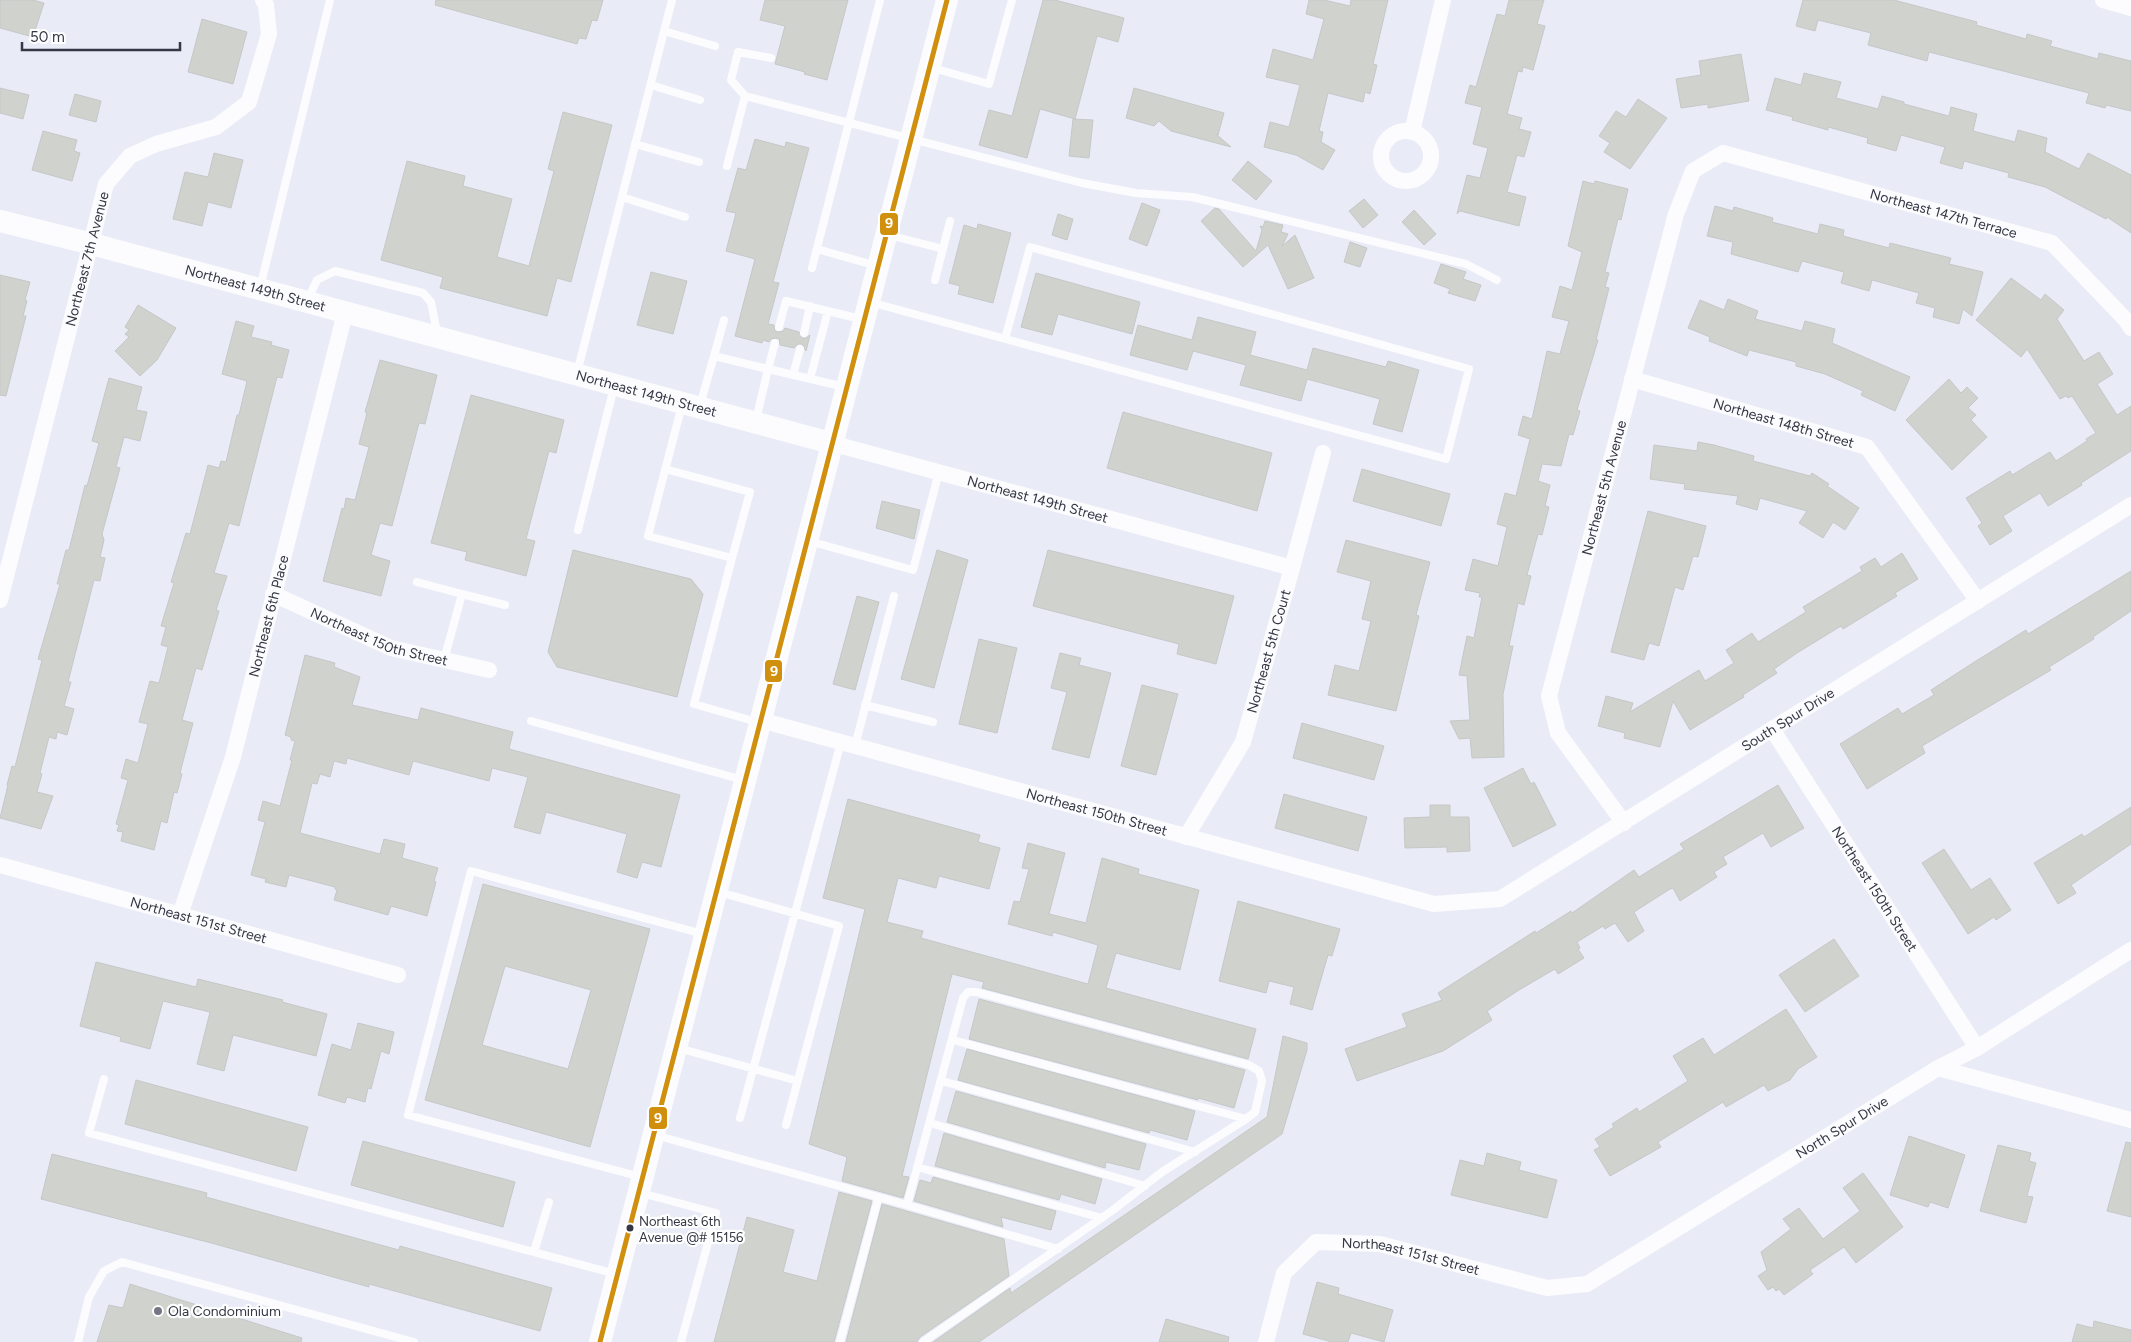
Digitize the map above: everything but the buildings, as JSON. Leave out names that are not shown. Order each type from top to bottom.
[{"type":"main road","points":[[604,1341],[640,1185],[947,0]]},
{"type":"main road","name":"Northeast 149th Street","points":[[0,221],[92,244],[831,443]]},
{"type":"street","name":"Northeast 7th Avenue","points":[[0,600],[106,184],[130,156],[156,144],[216,127],[249,102],[269,34],[266,4],[263,0]]},
{"type":"street","points":[[1412,132],[1443,0]]},
{"type":"street","points":[[2103,0],[2131,8]]},
{"type":"street","name":"Northeast 147th Terrace","points":[[1723,152],[2052,243],[2126,320],[2131,328]]},
{"type":"street","name":"Northeast 5th Avenue","points":[[1624,823],[1558,733],[1549,696],[1676,214],[1693,171],[1723,152]]},
{"type":"street","name":"Northeast 6th Place","points":[[180,915],[233,757],[345,313]]},
{"type":"street","name":"Northeast 148th Street","points":[[1632,379],[1867,447],[1978,601]]},
{"type":"street","name":"Northeast 149th Street","points":[[831,443],[1292,568]]},
{"type":"street","name":"Northeast 5th Court","points":[[1186,837],[1242,742],[1292,568],[1322,453]]},
{"type":"street","name":"South Spur Drive","points":[[1434,904],[1500,899],[2131,505]]},
{"type":"street","name":"Northeast 150th Street","points":[[273,594],[391,648],[489,670]]},
{"type":"street","name":"Northeast 150th Street","points":[[760,721],[1434,904]]},
{"type":"street","name":"Northeast 150th Street","points":[[1772,729],[1977,1048]]},
{"type":"street","name":"Northeast 151st Street","points":[[0,865],[398,976]]},
{"type":"street","name":"North Spur Drive","points":[[1547,1288],[1587,1284],[1938,1068],[1977,1048],[2131,950]]},
{"type":"street","points":[[1938,1068],[2131,1120]]},
{"type":"street","name":"Northeast 151st Street","points":[[1266,1342],[1284,1273],[1316,1242],[1380,1244],[1547,1288]]},
{"type":"lane","points":[[260,290],[330,0]]},
{"type":"lane","points":[[576,375],[672,0]]},
{"type":"lane","points":[[812,268],[880,0]]},
{"type":"lane","points":[[929,68],[988,84],[1012,0]]},
{"type":"lane","points":[[664,31],[715,46]]},
{"type":"lane","points":[[771,58],[738,52],[731,80],[745,96],[911,138],[973,156],[1082,182],[1136,193],[1192,197],[1240,208],[1466,264],[1497,280]]},
{"type":"lane","points":[[651,85],[700,100]]},
{"type":"lane","points":[[727,166],[745,96]]},
{"type":"lane","points":[[636,144],[699,162]]},
{"type":"lane","points":[[622,197],[685,217]]},
{"type":"lane","points":[[935,280],[950,221]]},
{"type":"lane","points":[[886,234],[943,249]]},
{"type":"lane","points":[[779,327],[786,301],[828,311],[866,310],[1005,339],[1446,459],[1469,369],[1030,247],[1005,339]]},
{"type":"lane","points":[[816,249],[877,266]]},
{"type":"lane","points":[[306,302],[317,280],[334,271],[375,280],[423,294],[431,302],[438,338]]},
{"type":"lane","points":[[804,333],[810,306]]},
{"type":"lane","points":[[810,379],[828,311]]},
{"type":"lane","points":[[724,320],[714,356],[665,469],[648,536],[732,558]]},
{"type":"lane","points":[[756,422],[775,343]]},
{"type":"lane","points":[[793,375],[800,349]]},
{"type":"lane","points":[[714,356],[846,387]]},
{"type":"lane","points":[[578,530],[614,385]]},
{"type":"lane","points":[[665,469],[750,492],[694,704],[760,721]]},
{"type":"lane","points":[[806,541],[913,570],[939,472]]},
{"type":"lane","points":[[417,582],[505,605]]},
{"type":"lane","points":[[444,660],[462,594]]},
{"type":"lane","points":[[740,1118],[795,914],[848,744],[865,705],[894,596]]},
{"type":"lane","points":[[865,705],[933,722]]},
{"type":"lane","points":[[531,721],[744,780]]},
{"type":"lane","points":[[681,1342],[716,1213],[640,1185],[408,1116],[471,871],[705,935]]},
{"type":"lane","points":[[716,891],[839,926],[786,1125]]},
{"type":"lane","points":[[907,1205],[964,998],[968,992],[976,992],[1249,1065],[1259,1071],[1262,1081],[1255,1112],[1145,1186],[1058,1249],[923,1342]]},
{"type":"lane","points":[[953,1040],[1246,1119]]},
{"type":"lane","points":[[676,1047],[798,1081]]},
{"type":"lane","points":[[104,1079],[90,1133],[618,1274]]},
{"type":"lane","points":[[942,1081],[1195,1152]]},
{"type":"lane","points":[[930,1123],[1145,1186]]},
{"type":"lane","points":[[654,1135],[804,1175],[878,1199],[907,1205],[1058,1249]]},
{"type":"lane","points":[[918,1167],[1102,1218]]},
{"type":"lane","points":[[840,1342],[878,1199]]},
{"type":"lane","points":[[534,1252],[550,1202]]},
{"type":"lane","points":[[78,1342],[89,1297],[104,1271],[122,1262],[414,1342]]},
{"type":"transit line","name":"9","points":[[600,1342],[947,0]]},
{"type":"place","name":"Northeast 6th Avenue @# 15156","points":[[630,1228]]},
{"type":"place","name":"Ola Condominium","points":[[158,1311]]}]
